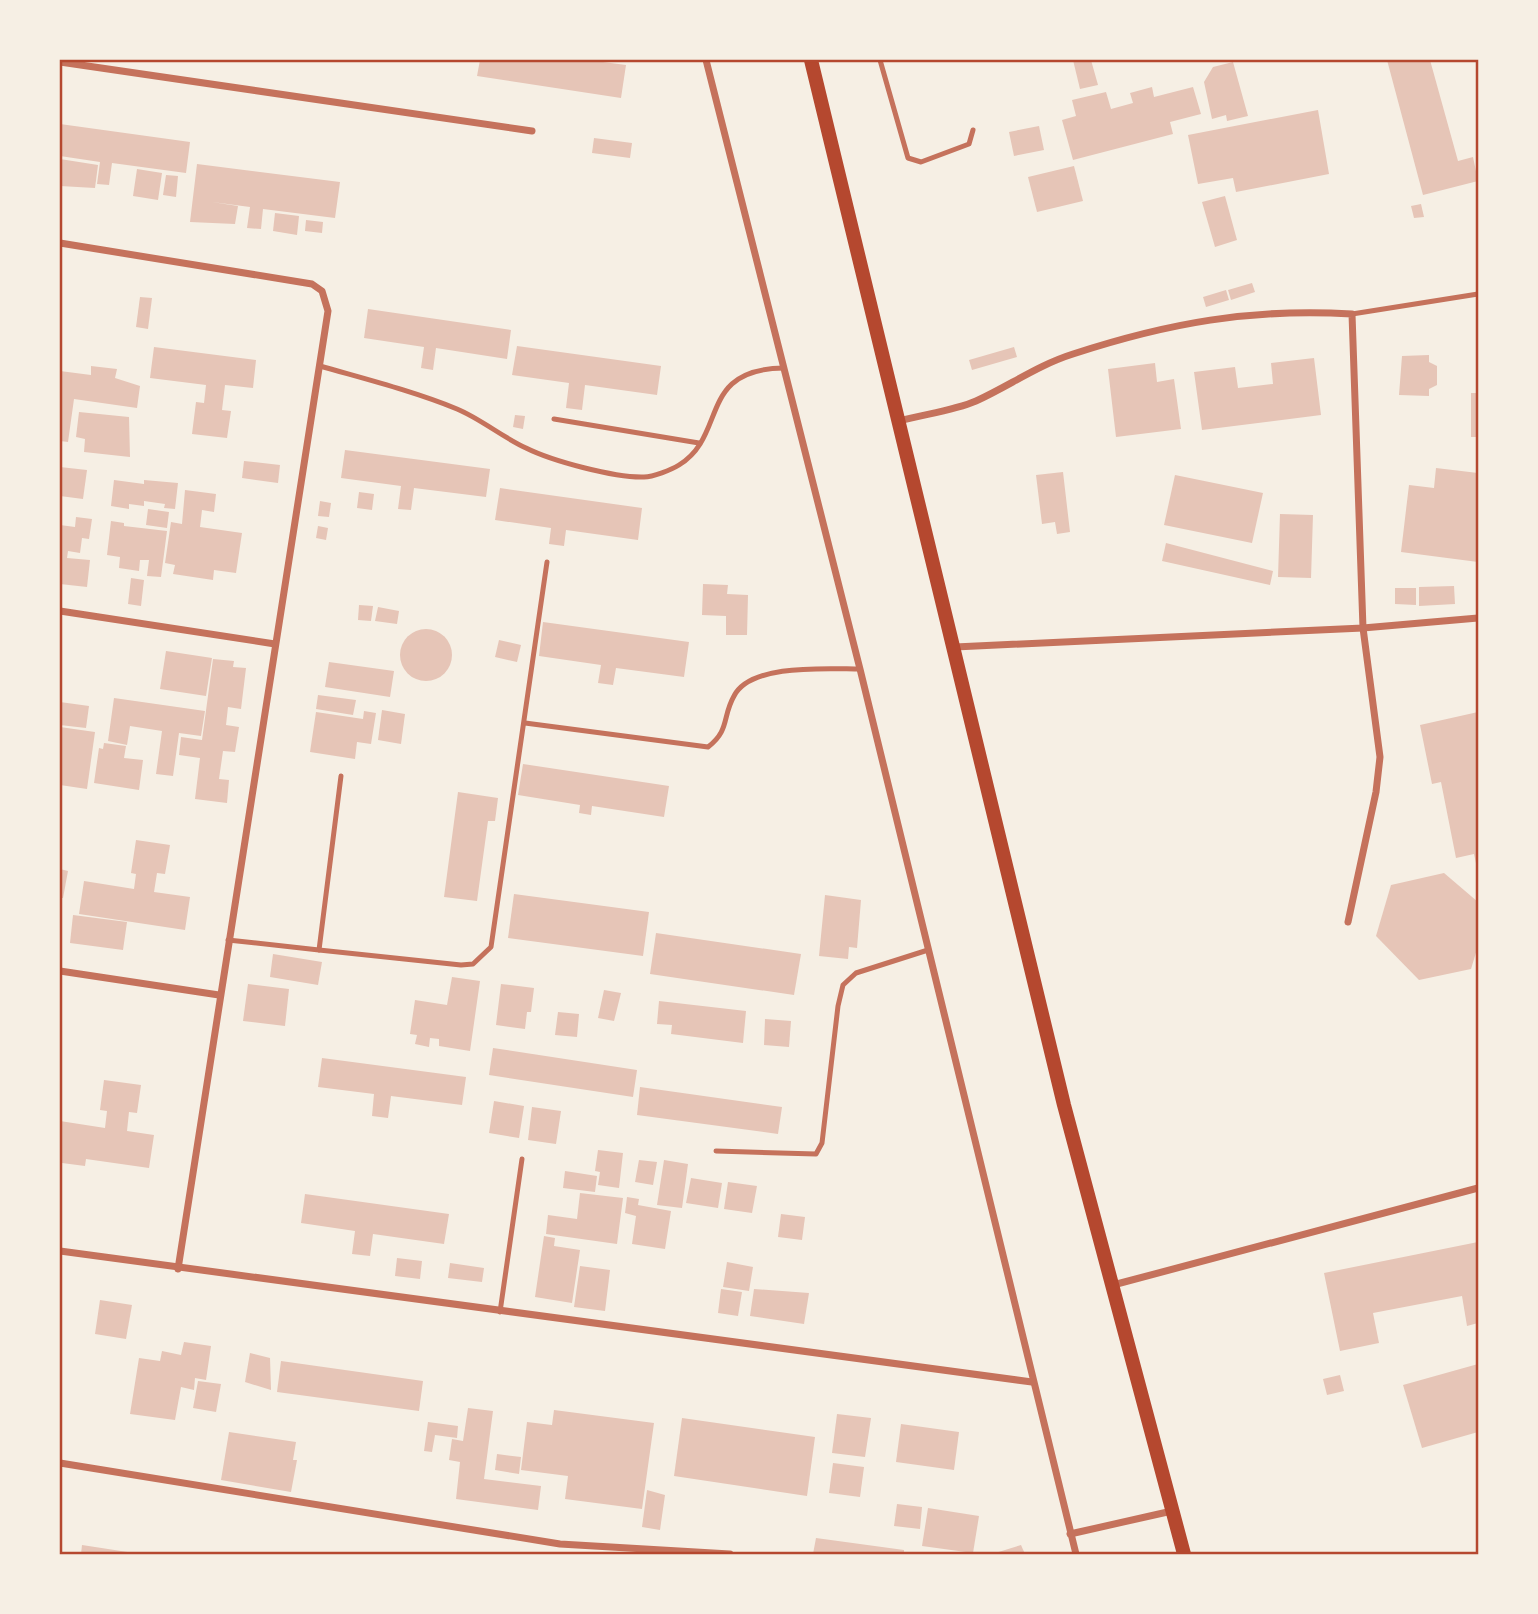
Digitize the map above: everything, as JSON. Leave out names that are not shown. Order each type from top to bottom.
[{"type":"main road","points":[[810,60],[955,647],[1064,1105],[1184,1555]]},
{"type":"street","points":[[706,60],[860,669],[1076,1555]]},
{"type":"street","points":[[60,62],[532,131]]},
{"type":"street","points":[[60,243],[312,284],[322,291],[328,311],[178,1269]]},
{"type":"street","points":[[899,421],[974,402],[1027,373],[1072,354],[1161,327],[1253,313],[1303,311],[1352,314],[1363,628],[1380,757],[1376,792],[1348,922]]},
{"type":"street","points":[[60,611],[275,643]]},
{"type":"street","points":[[955,647],[1363,628],[1479,618]]},
{"type":"street","points":[[60,971],[219,995]]},
{"type":"street","points":[[1113,1285],[1479,1188]]},
{"type":"street","points":[[60,1251],[1032,1382]]},
{"type":"street","points":[[60,1463],[561,1544],[730,1555]]},
{"type":"street","points":[[1070,1534],[1173,1511]]},
{"type":"lane","points":[[880,60],[908,158],[921,162],[969,144],[973,130]]},
{"type":"lane","points":[[1352,314],[1479,294]]},
{"type":"lane","points":[[320,366],[459,410],[518,444],[563,464],[645,477],[680,464],[699,443],[726,388],[745,374],[765,368],[784,368]]},
{"type":"lane","points":[[554,419],[699,443]]},
{"type":"lane","points":[[228,940],[461,965],[473,964],[484,957],[491,947],[547,562]]},
{"type":"lane","points":[[524,723],[708,747],[722,736],[734,695],[749,679],[796,670],[860,669]]},
{"type":"lane","points":[[319,950],[341,776]]},
{"type":"lane","points":[[716,1151],[816,1154],[822,1143],[838,1006],[843,985],[856,973],[928,950]]},
{"type":"lane","points":[[500,1312],[523,1158]]},
{"type":"building","points":[[480,60],[588,60],[626,65],[621,98],[477,76]]},
{"type":"building","points":[[1073,60],[1091,60],[1098,85],[1080,89]]},
{"type":"building","points":[[1387,60],[1430,60],[1458,161],[1473,157],[1478,181],[1423,195]]},
{"type":"building","points":[[1233,62],[1248,116],[1227,121],[1226,115],[1212,119],[1204,82],[1213,67]]},
{"type":"building","points":[[1152,87],[1154,97],[1193,87],[1201,114],[1170,122],[1173,134],[1073,160],[1062,120],[1076,116],[1072,100],[1106,92],[1111,109],[1133,103],[1130,93]]},
{"type":"building","points":[[1318,110],[1329,174],[1236,192],[1233,178],[1198,184],[1188,135]]},
{"type":"building","points":[[60,124],[190,142],[186,173],[112,163],[109,185],[97,184],[100,162],[60,156]]},
{"type":"building","points":[[1039,126],[1044,150],[1014,156],[1009,132]]},
{"type":"building","points":[[594,138],[632,143],[630,158],[592,153]]},
{"type":"building","points":[[60,159],[98,165],[95,188],[60,186]]},
{"type":"building","points":[[197,164],[340,182],[335,218],[263,209],[261,229],[247,228],[250,207],[212,202],[238,206],[235,224],[190,222]]},
{"type":"building","points":[[1074,166],[1083,201],[1037,212],[1028,177]]},
{"type":"building","points":[[137,169],[162,173],[158,200],[133,196]]},
{"type":"building","points":[[166,175],[178,176],[176,197],[163,195]]},
{"type":"building","points":[[1225,196],[1237,240],[1215,247],[1202,202]]},
{"type":"building","points":[[1421,204],[1424,217],[1414,218],[1411,206]]},
{"type":"building","points":[[275,213],[299,216],[297,235],[273,231]]},
{"type":"building","points":[[306,220],[323,222],[322,233],[305,231]]},
{"type":"building","points":[[1252,283],[1255,292],[1231,300],[1228,290]]},
{"type":"building","points":[[1226,290],[1229,300],[1206,307],[1203,297]]},
{"type":"building","points":[[140,297],[152,298],[148,329],[136,327]]},
{"type":"building","points":[[368,309],[511,330],[507,359],[436,348],[433,370],[421,368],[424,347],[364,338]]},
{"type":"building","points":[[517,346],[661,366],[657,395],[585,385],[582,410],[566,408],[569,383],[512,375]]},
{"type":"building","points":[[154,347],[256,360],[253,388],[225,385],[222,410],[231,411],[227,438],[192,434],[196,402],[204,403],[206,385],[150,378]]},
{"type":"building","points":[[1014,347],[1017,357],[972,370],[969,360]]},
{"type":"building","points":[[1429,355],[1429,362],[1437,366],[1437,385],[1429,389],[1429,396],[1399,395],[1402,356]]},
{"type":"building","points":[[1314,358],[1321,415],[1202,430],[1194,372],[1235,367],[1238,388],[1273,384],[1271,363]]},
{"type":"building","points":[[1155,363],[1157,382],[1174,379],[1181,429],[1116,437],[1108,369]]},
{"type":"building","points":[[91,366],[117,369],[115,378],[140,386],[137,408],[74,399],[68,442],[60,441],[60,371],[91,375]]},
{"type":"building","points":[[1471,393],[1478,393],[1478,437],[1471,437]]},
{"type":"building","points":[[79,412],[129,417],[130,457],[84,452],[85,439],[76,437]]},
{"type":"building","points":[[515,415],[525,416],[523,429],[513,427]]},
{"type":"building","points":[[345,450],[490,469],[486,497],[414,488],[411,510],[398,509],[401,486],[341,478]]},
{"type":"building","points":[[244,461],[280,465],[278,483],[242,478]]},
{"type":"building","points":[[60,467],[87,470],[83,499],[60,496]]},
{"type":"building","points":[[1436,468],[1478,473],[1478,562],[1401,552],[1409,485],[1434,488]]},
{"type":"building","points":[[1063,472],[1070,532],[1057,534],[1055,522],[1042,524],[1036,475]]},
{"type":"building","points":[[1175,475],[1263,493],[1252,543],[1164,525]]},
{"type":"building","points":[[114,480],[144,484],[144,480],[178,483],[175,509],[164,508],[165,504],[144,501],[144,506],[129,504],[129,509],[111,506]]},
{"type":"building","points":[[500,488],[642,508],[638,540],[566,530],[564,546],[549,544],[551,528],[495,520]]},
{"type":"building","points":[[185,490],[216,494],[214,512],[202,510],[200,527],[242,533],[236,573],[214,570],[213,580],[173,574],[175,565],[165,563],[171,522],[182,524]]},
{"type":"building","points":[[359,492],[374,494],[372,510],[357,508]]},
{"type":"building","points":[[320,501],[331,503],[329,517],[318,516]]},
{"type":"building","points":[[148,509],[169,512],[167,528],[146,525]]},
{"type":"building","points":[[1280,514],[1313,515],[1311,578],[1278,577]]},
{"type":"building","points":[[76,517],[92,519],[89,539],[82,538],[80,553],[68,551],[67,558],[90,560],[87,587],[60,584],[60,525],[75,527]]},
{"type":"building","points":[[111,521],[124,523],[124,526],[167,531],[161,577],[147,576],[149,560],[140,560],[139,571],[119,568],[120,557],[107,555]]},
{"type":"building","points":[[318,526],[328,528],[326,540],[316,538]]},
{"type":"building","points":[[1166,543],[1273,571],[1270,585],[1162,561]]},
{"type":"building","points":[[131,578],[144,580],[141,606],[128,604]]},
{"type":"building","points":[[703,584],[728,585],[727,594],[748,595],[747,635],[726,635],[726,616],[702,615]]},
{"type":"building","points":[[1454,586],[1455,604],[1419,606],[1419,587]]},
{"type":"building","points":[[1395,588],[1416,588],[1416,605],[1395,604]]},
{"type":"building","points":[[359,605],[373,606],[371,621],[358,620]]},
{"type":"building","points":[[378,607],[399,611],[397,624],[375,621]]},
{"type":"building","points":[[543,622],[689,642],[684,677],[616,668],[613,685],[598,683],[601,665],[539,656]]},
{"type":"building","points":[[426,629],[436,631],[444,637],[450,645],[450,665],[444,673],[436,679],[426,681],[416,679],[408,673],[402,665],[400,655],[402,645],[408,637],[416,631]]},
{"type":"building","points":[[499,640],[521,645],[517,662],[495,657]]},
{"type":"building","points":[[166,651],[212,658],[206,696],[160,689]]},
{"type":"building","points":[[213,659],[234,661],[233,667],[246,668],[241,709],[228,707],[226,725],[239,727],[235,752],[223,751],[219,779],[229,780],[227,803],[195,799],[200,758],[179,755],[181,737],[202,740]]},
{"type":"building","points":[[329,662],[394,671],[390,697],[325,687]]},
{"type":"building","points":[[318,695],[356,700],[353,715],[316,709]]},
{"type":"building","points":[[114,698],[205,711],[201,736],[179,733],[173,776],[156,774],[162,731],[130,726],[127,745],[108,741]]},
{"type":"building","points":[[60,702],[89,706],[86,728],[60,725]]},
{"type":"building","points":[[382,710],[405,714],[401,744],[378,740]]},
{"type":"building","points":[[364,711],[376,713],[371,744],[357,742],[355,759],[310,752],[316,712],[363,719]]},
{"type":"building","points":[[1478,712],[1477,868],[1474,854],[1456,858],[1441,782],[1432,784],[1420,725]]},
{"type":"building","points":[[60,727],[95,732],[87,789],[60,785]]},
{"type":"building","points":[[104,743],[126,746],[124,758],[143,760],[139,790],[94,783],[99,748],[103,749]]},
{"type":"building","points":[[523,764],[669,786],[664,817],[592,806],[591,815],[579,813],[580,805],[518,795]]},
{"type":"building","points":[[458,792],[498,798],[495,821],[488,821],[477,901],[444,897]]},
{"type":"building","points":[[136,840],[170,845],[165,874],[157,873],[154,892],[190,897],[185,930],[79,914],[84,881],[134,889],[136,874],[131,873]]},
{"type":"building","points":[[60,869],[68,871],[63,898],[60,898]]},
{"type":"building","points":[[1444,873],[1478,902],[1478,946],[1471,969],[1419,980],[1376,936],[1391,885]]},
{"type":"building","points":[[514,894],[649,912],[643,956],[508,938]]},
{"type":"building","points":[[825,895],[861,900],[857,948],[849,947],[848,959],[819,956]]},
{"type":"building","points":[[73,915],[127,922],[123,950],[70,943]]},
{"type":"building","points":[[656,933],[801,954],[794,995],[650,974]]},
{"type":"building","points":[[273,954],[322,962],[318,985],[270,977]]},
{"type":"building","points":[[452,977],[480,981],[470,1051],[439,1046],[439,1039],[430,1038],[429,1047],[415,1044],[417,1035],[410,1034],[415,1000],[447,1005]]},
{"type":"building","points":[[248,984],[289,989],[285,1026],[243,1021]]},
{"type":"building","points":[[501,984],[534,988],[531,1012],[527,1012],[525,1029],[496,1025]]},
{"type":"building","points":[[604,990],[621,993],[614,1021],[598,1018]]},
{"type":"building","points":[[659,1001],[746,1011],[743,1043],[671,1034],[672,1025],[657,1024]]},
{"type":"building","points":[[558,1012],[579,1014],[577,1037],[555,1035]]},
{"type":"building","points":[[765,1019],[791,1021],[789,1047],[764,1045]]},
{"type":"building","points":[[493,1048],[637,1070],[633,1097],[489,1075]]},
{"type":"building","points":[[322,1058],[466,1077],[462,1105],[391,1096],[388,1118],[372,1116],[374,1094],[318,1087]]},
{"type":"building","points":[[104,1080],[141,1085],[137,1113],[129,1112],[127,1131],[154,1135],[149,1168],[86,1159],[85,1166],[62,1163],[60,1121],[105,1128],[107,1111],[100,1110]]},
{"type":"building","points":[[640,1087],[782,1107],[778,1134],[637,1115]]},
{"type":"building","points":[[494,1101],[524,1106],[519,1138],[489,1133]]},
{"type":"building","points":[[532,1107],[561,1111],[556,1144],[528,1140]]},
{"type":"building","points":[[598,1150],[623,1153],[619,1188],[598,1185],[600,1172],[595,1171]]},
{"type":"building","points":[[639,1160],[657,1162],[653,1185],[635,1182]]},
{"type":"building","points":[[664,1160],[688,1164],[682,1208],[657,1205]]},
{"type":"building","points":[[565,1171],[597,1176],[595,1192],[563,1188]]},
{"type":"building","points":[[691,1178],[722,1183],[718,1208],[686,1203]]},
{"type":"building","points":[[728,1182],[757,1186],[752,1213],[724,1209]]},
{"type":"building","points":[[580,1193],[623,1198],[617,1244],[546,1234],[548,1215],[577,1219]]},
{"type":"building","points":[[305,1194],[449,1214],[444,1244],[373,1234],[370,1256],[352,1254],[355,1231],[301,1223]]},
{"type":"building","points":[[627,1197],[639,1199],[638,1205],[671,1211],[665,1249],[632,1244],[636,1216],[625,1213]]},
{"type":"building","points":[[781,1214],[805,1217],[802,1240],[778,1237]]},
{"type":"building","points":[[544,1236],[555,1238],[554,1246],[580,1250],[572,1303],[535,1297]]},
{"type":"building","points":[[1478,1242],[1478,1323],[1467,1326],[1462,1296],[1373,1313],[1379,1343],[1340,1351],[1324,1273]]},
{"type":"building","points":[[397,1258],[422,1261],[420,1279],[395,1276]]},
{"type":"building","points":[[727,1262],[753,1267],[749,1291],[723,1287]]},
{"type":"building","points":[[450,1263],[484,1268],[482,1282],[448,1278]]},
{"type":"building","points":[[580,1266],[610,1270],[605,1311],[574,1307]]},
{"type":"building","points":[[721,1289],[742,1292],[738,1316],[718,1313]]},
{"type":"building","points":[[754,1289],[809,1293],[804,1324],[750,1316]]},
{"type":"building","points":[[100,1300],[132,1305],[126,1339],[95,1334]]},
{"type":"building","points":[[184,1342],[211,1346],[206,1380],[195,1378],[194,1390],[181,1387],[175,1420],[130,1414],[139,1358],[160,1361],[162,1351],[181,1355]]},
{"type":"building","points":[[250,1353],[270,1358],[271,1390],[245,1382]]},
{"type":"building","points":[[281,1361],[423,1381],[419,1411],[277,1392]]},
{"type":"building","points":[[1478,1364],[1478,1432],[1422,1448],[1403,1385]]},
{"type":"building","points":[[1340,1375],[1344,1391],[1327,1395],[1323,1379]]},
{"type":"building","points":[[198,1381],[221,1384],[216,1412],[193,1408]]},
{"type":"building","points":[[468,1408],[493,1411],[484,1479],[541,1486],[538,1510],[456,1499],[460,1462],[449,1460],[452,1439],[463,1441]]},
{"type":"building","points":[[554,1410],[654,1423],[642,1509],[565,1499],[568,1476],[521,1470],[527,1422],[552,1425]]},
{"type":"building","points":[[837,1414],[871,1418],[865,1457],[832,1453]]},
{"type":"building","points":[[682,1418],[815,1437],[807,1496],[674,1476]]},
{"type":"building","points":[[428,1422],[458,1426],[457,1438],[435,1435],[432,1452],[424,1451]]},
{"type":"building","points":[[901,1424],[959,1432],[954,1470],[896,1462]]},
{"type":"building","points":[[229,1432],[296,1442],[293,1460],[297,1460],[291,1492],[221,1480]]},
{"type":"building","points":[[497,1454],[521,1457],[519,1474],[495,1470]]},
{"type":"building","points":[[833,1463],[864,1467],[860,1497],[829,1493]]},
{"type":"building","points":[[647,1490],[665,1495],[660,1530],[642,1527]]},
{"type":"building","points":[[897,1504],[922,1507],[920,1529],[894,1526]]},
{"type":"building","points":[[928,1508],[979,1516],[973,1553],[922,1546]]},
{"type":"building","points":[[816,1538],[904,1550],[904,1554],[813,1554]]},
{"type":"building","points":[[82,1545],[134,1553],[134,1554],[81,1554]]},
{"type":"building","points":[[1021,1545],[1025,1554],[992,1554]]}]
